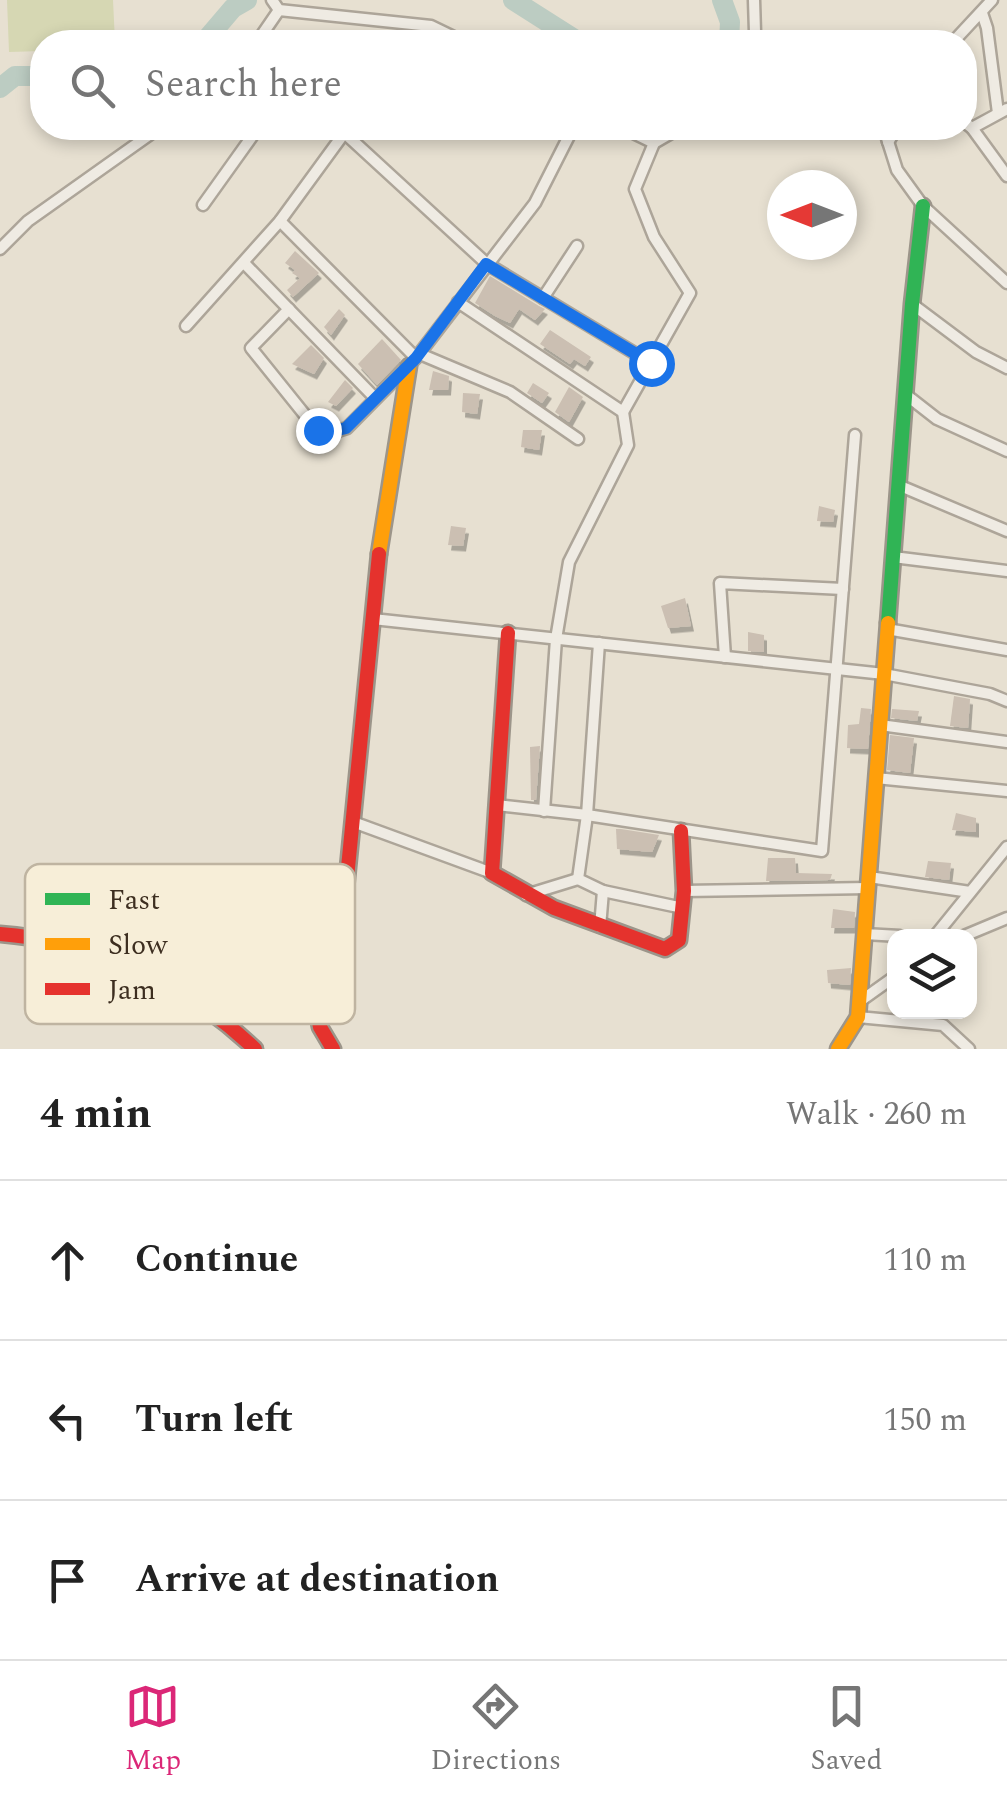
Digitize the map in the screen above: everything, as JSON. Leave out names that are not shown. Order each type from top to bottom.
[{"type":"street","points":[[754,0],[752,13],[757,30]]},
{"type":"street","points":[[964,30],[992,0]]},
{"type":"street","points":[[263,30],[275,5],[439,30]]},
{"type":"street","points":[[977,121],[1003,111],[982,13]]},
{"type":"street","points":[[977,137],[1007,176]]},
{"type":"street","points":[[0,249],[28,221],[143,140]]},
{"type":"street","points":[[203,205],[249,140]]},
{"type":"street","points":[[186,326],[280,221],[335,140]]},
{"type":"street","points":[[353,140],[486,264],[651,363]]},
{"type":"street","points":[[289,310],[251,348],[318,430],[346,428],[415,359],[535,204],[567,140]]},
{"type":"street","points":[[648,140],[654,143]]},
{"type":"street","points":[[544,810],[556,638],[569,562],[628,444],[623,412],[690,293],[654,237],[634,190],[654,143],[659,140]]},
{"type":"street","points":[[888,142],[897,170],[924,206],[1007,283]]},
{"type":"street","points":[[859,1009],[912,304],[924,206]]},
{"type":"street","points":[[280,221],[415,359],[510,392],[578,439]]},
{"type":"street","points":[[542,298],[577,246]]},
{"type":"street","points":[[245,264],[375,398]]},
{"type":"street","points":[[458,302],[623,412]]},
{"type":"street","points":[[912,304],[976,352],[1007,368]]},
{"type":"street","points":[[349,864],[381,531],[415,359]]},
{"type":"street","points":[[905,394],[937,418],[1007,452]]},
{"type":"street","points":[[497,806],[587,815],[822,851],[855,435]]},
{"type":"street","points":[[898,484],[1007,530]]},
{"type":"street","points":[[893,557],[1007,570]]},
{"type":"street","points":[[725,657],[720,583],[843,589]]},
{"type":"street","points":[[373,619],[884,674],[990,694],[1007,701]]},
{"type":"street","points":[[888,629],[1007,650]]},
{"type":"street","points":[[492,873],[508,634]]},
{"type":"street","points":[[578,879],[587,815],[599,643]]},
{"type":"street","points":[[880,724],[1007,742]]},
{"type":"street","points":[[876,778],[1007,792]]},
{"type":"street","points":[[353,822],[492,873],[526,896],[600,928],[665,949],[679,940],[684,891],[681,830]]},
{"type":"street","points":[[941,929],[1007,847]]},
{"type":"street","points":[[526,896],[578,879],[603,891],[683,908]]},
{"type":"street","points":[[684,891],[868,882],[970,892]]},
{"type":"street","points":[[600,928],[603,891]]},
{"type":"street","points":[[977,931],[1007,918]]},
{"type":"street","points":[[0,934],[25,937]]},
{"type":"street","points":[[864,934],[887,935]]},
{"type":"street","points":[[838,1049],[859,1009],[887,983]]},
{"type":"street","points":[[859,1009],[943,1025],[968,1049]]},
{"type":"street","points":[[227,1024],[255,1049]]},
{"type":"street","points":[[317,1024],[333,1049]]},
{"type":"green space","points":[[7,0],[113,0],[114,30],[30,30],[30,51],[9,52]]},
{"type":"building","points":[[295,251],[319,273],[293,297],[287,290],[300,278],[285,263]]},
{"type":"building","points":[[490,276],[545,309],[535,320],[519,309],[510,323],[495,316],[475,303]]},
{"type":"building","points":[[339,309],[345,315],[331,335],[324,327]]},
{"type":"building","points":[[550,330],[591,357],[585,366],[574,359],[570,364],[540,344]]},
{"type":"building","points":[[382,339],[401,360],[377,385],[358,364]]},
{"type":"building","points":[[311,345],[324,358],[314,374],[292,364]]},
{"type":"building","points":[[433,371],[449,376],[448,390],[429,390]]},
{"type":"building","points":[[345,380],[353,388],[336,406],[328,402]]},
{"type":"building","points":[[533,383],[549,393],[542,403],[527,393]]},
{"type":"building","points":[[569,387],[583,397],[569,422],[555,412]]},
{"type":"building","points":[[463,393],[480,394],[477,414],[462,412]]},
{"type":"building","points":[[523,430],[542,430],[539,450],[521,447]]},
{"type":"building","points":[[819,506],[835,510],[833,522],[817,521]]},
{"type":"building","points":[[451,526],[466,528],[463,546],[448,545]]},
{"type":"building","points":[[685,598],[691,626],[668,628],[661,606]]},
{"type":"building","points":[[748,632],[764,635],[764,652],[748,651]]},
{"type":"building","points":[[954,696],[970,699],[968,728],[950,726]]},
{"type":"building","points":[[861,708],[871,709],[868,749],[847,748],[848,725],[859,724]]},
{"type":"building","points":[[892,709],[919,711],[917,721],[891,718]]},
{"type":"building","points":[[890,735],[914,738],[910,773],[887,770]]},
{"type":"building","points":[[540,746],[536,800],[531,800],[530,747]]},
{"type":"building","points":[[956,813],[976,818],[976,832],[952,830]]},
{"type":"building","points":[[616,829],[659,835],[652,852],[617,849]]},
{"type":"building","points":[[768,858],[795,858],[796,873],[832,874],[830,880],[766,881]]},
{"type":"building","points":[[928,861],[951,863],[949,880],[925,877]]},
{"type":"building","points":[[833,909],[855,912],[854,928],[831,928]]},
{"type":"building","points":[[851,968],[850,985],[828,983],[827,970]]},
{"type":"waterway","points":[[214,30],[233,8],[247,0]]},
{"type":"waterway","points":[[513,0],[560,30]]},
{"type":"waterway","points":[[722,0],[730,30]]},
{"type":"waterway","points":[[0,88],[15,76],[30,76]]},
{"type":"traffic: fast","points":[[888,623],[923,206]]},
{"type":"traffic: slow","points":[[379,554],[409,366]]},
{"type":"traffic: slow","points":[[838,1049],[858,1017],[888,623]]},
{"type":"traffic: jam","points":[[348,864],[379,554]]},
{"type":"traffic: jam","points":[[508,633],[492,873],[554,908],[665,949],[679,940],[684,891],[681,831]]},
{"type":"traffic: jam","points":[[0,934],[25,937]]},
{"type":"traffic: jam","points":[[226,1024],[255,1049]]},
{"type":"traffic: jam","points":[[319,1024],[333,1049]]},
{"type":"route","points":[[318,430],[346,428],[416,358],[486,264],[651,363]]}]
